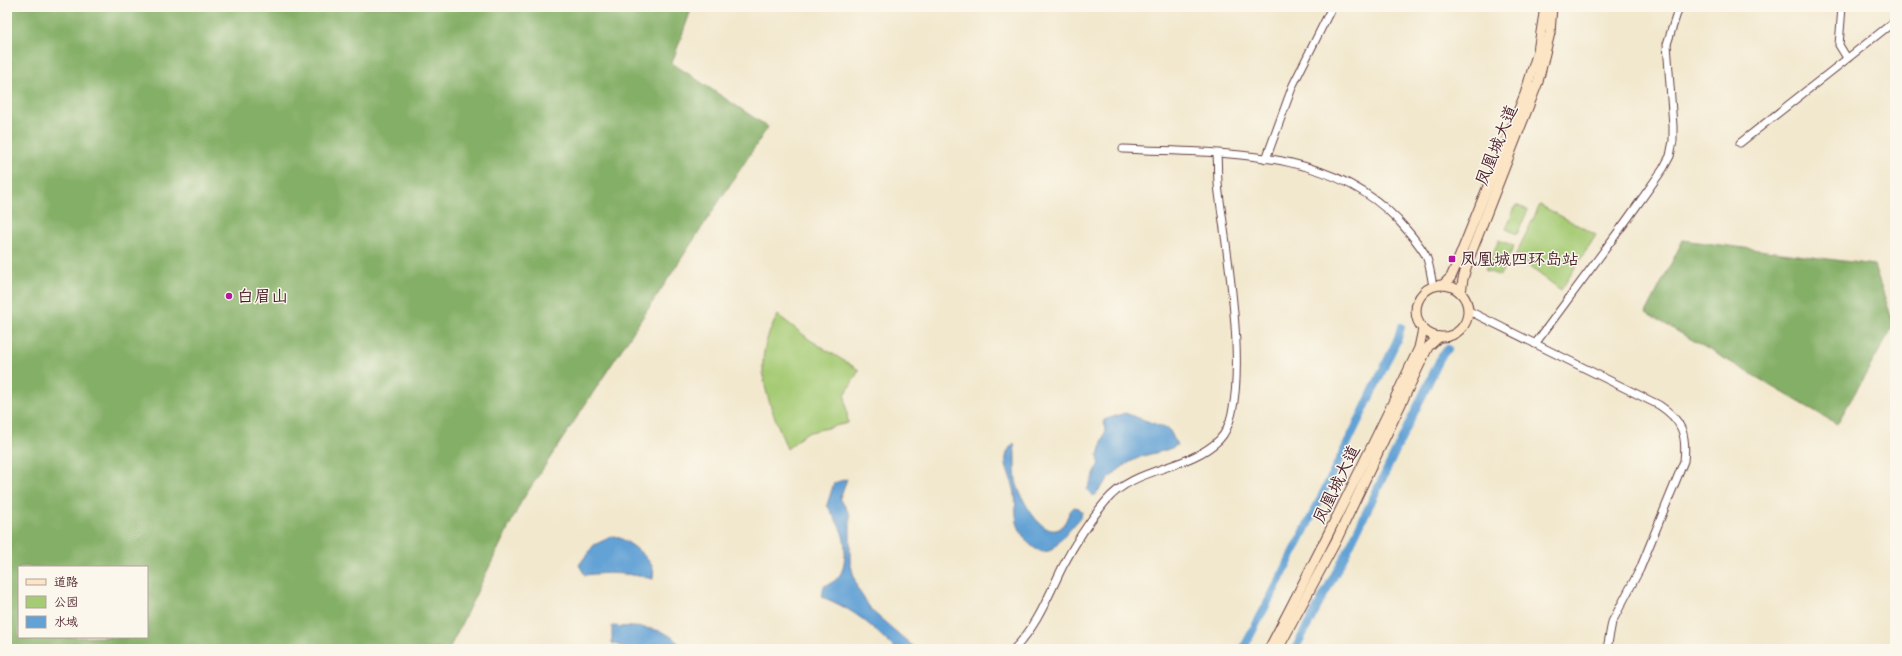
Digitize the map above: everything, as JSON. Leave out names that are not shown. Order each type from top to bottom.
[{"type":"main road","name":"凤凰城大道","points":[[1443,284],[1451,277],[1455,268],[1525,94],[1538,51],[1544,7]]},
{"type":"main road","name":"凤凰城大道","points":[[1461,293],[1462,279],[1468,261],[1538,82],[1550,33],[1552,7]]},
{"type":"main road","points":[[1443,284],[1453,287],[1461,293],[1465,298],[1469,311],[1467,320],[1463,327],[1456,333],[1439,337],[1428,333],[1418,322],[1416,305],[1419,297],[1425,290],[1433,286],[1443,284]]},
{"type":"main road","name":"凤凰城大道","points":[[1269,649],[1314,564],[1353,485],[1419,348],[1424,329]]},
{"type":"main road","name":"凤凰城大道","points":[[1278,649],[1333,547],[1428,347],[1439,337]]},
{"type":"street","points":[[1266,159],[1294,85],[1332,7]]},
{"type":"street","points":[[1535,344],[1626,221],[1663,169],[1670,156],[1674,126],[1667,44],[1679,7]]},
{"type":"street","points":[[1842,7],[1840,45],[1847,58]]},
{"type":"street","points":[[1740,142],[1895,21]]},
{"type":"street","points":[[1123,149],[1217,154],[1266,159],[1301,164],[1318,169],[1350,184],[1380,204],[1405,228],[1426,257],[1433,286]]},
{"type":"street","points":[[1014,649],[1038,618],[1071,551],[1088,524],[1108,499],[1123,486],[1140,476],[1169,467],[1203,451],[1218,441],[1229,426],[1235,384],[1236,338],[1218,192],[1217,154]]},
{"type":"street","points":[[1469,311],[1659,405],[1678,421],[1684,433],[1686,445],[1684,461],[1640,569],[1612,622],[1607,649]]},
{"type":"green space","points":[[7,7],[692,7],[672,63],[768,127],[521,502],[449,649],[7,649]]},
{"type":"green space","points":[[1516,205],[1528,210],[1517,234],[1506,229]]},
{"type":"green space","points":[[1540,205],[1596,235],[1561,290],[1515,256]]},
{"type":"green space","points":[[1499,240],[1514,246],[1500,276],[1485,270]]},
{"type":"green space","points":[[1683,240],[1874,265],[1894,325],[1837,424],[1646,313]]},
{"type":"green space","points":[[778,315],[810,340],[859,370],[845,395],[848,423],[806,433],[787,449],[768,399],[764,383],[764,351],[769,333]]},
{"type":"water","points":[[1125,413],[1169,429],[1177,445],[1130,462],[1113,475],[1094,496],[1087,490],[1099,463],[1098,455],[1105,432],[1104,420]]},
{"type":"water","points":[[1014,443],[1016,480],[1025,503],[1036,520],[1049,530],[1056,530],[1060,529],[1074,507],[1079,508],[1082,512],[1081,517],[1053,549],[1041,551],[1036,549],[1030,545],[1019,528],[1016,515],[1014,487],[1006,462],[1006,456]]},
{"type":"water","points":[[847,479],[840,498],[850,515],[850,562],[857,588],[872,611],[916,649],[895,649],[862,618],[844,607],[822,597],[824,586],[832,583],[838,578],[843,568],[845,554],[844,539],[839,526],[827,505],[834,483]]},
{"type":"water","points":[[613,536],[618,537],[636,548],[647,559],[653,569],[653,579],[636,575],[619,574],[585,575],[579,565],[594,545]]},
{"type":"water","points":[[612,626],[660,631],[669,635],[682,649],[629,649],[612,643]]},
{"type":"waterway","points":[[1243,649],[1322,495],[1398,338],[1401,327]]},
{"type":"waterway","points":[[1295,649],[1349,548],[1442,355],[1448,349]]},
{"type":"place","name":"凤凰城四环岛站","points":[[1452,259]]},
{"type":"place","name":"白眉山","points":[[229,296]]}]
